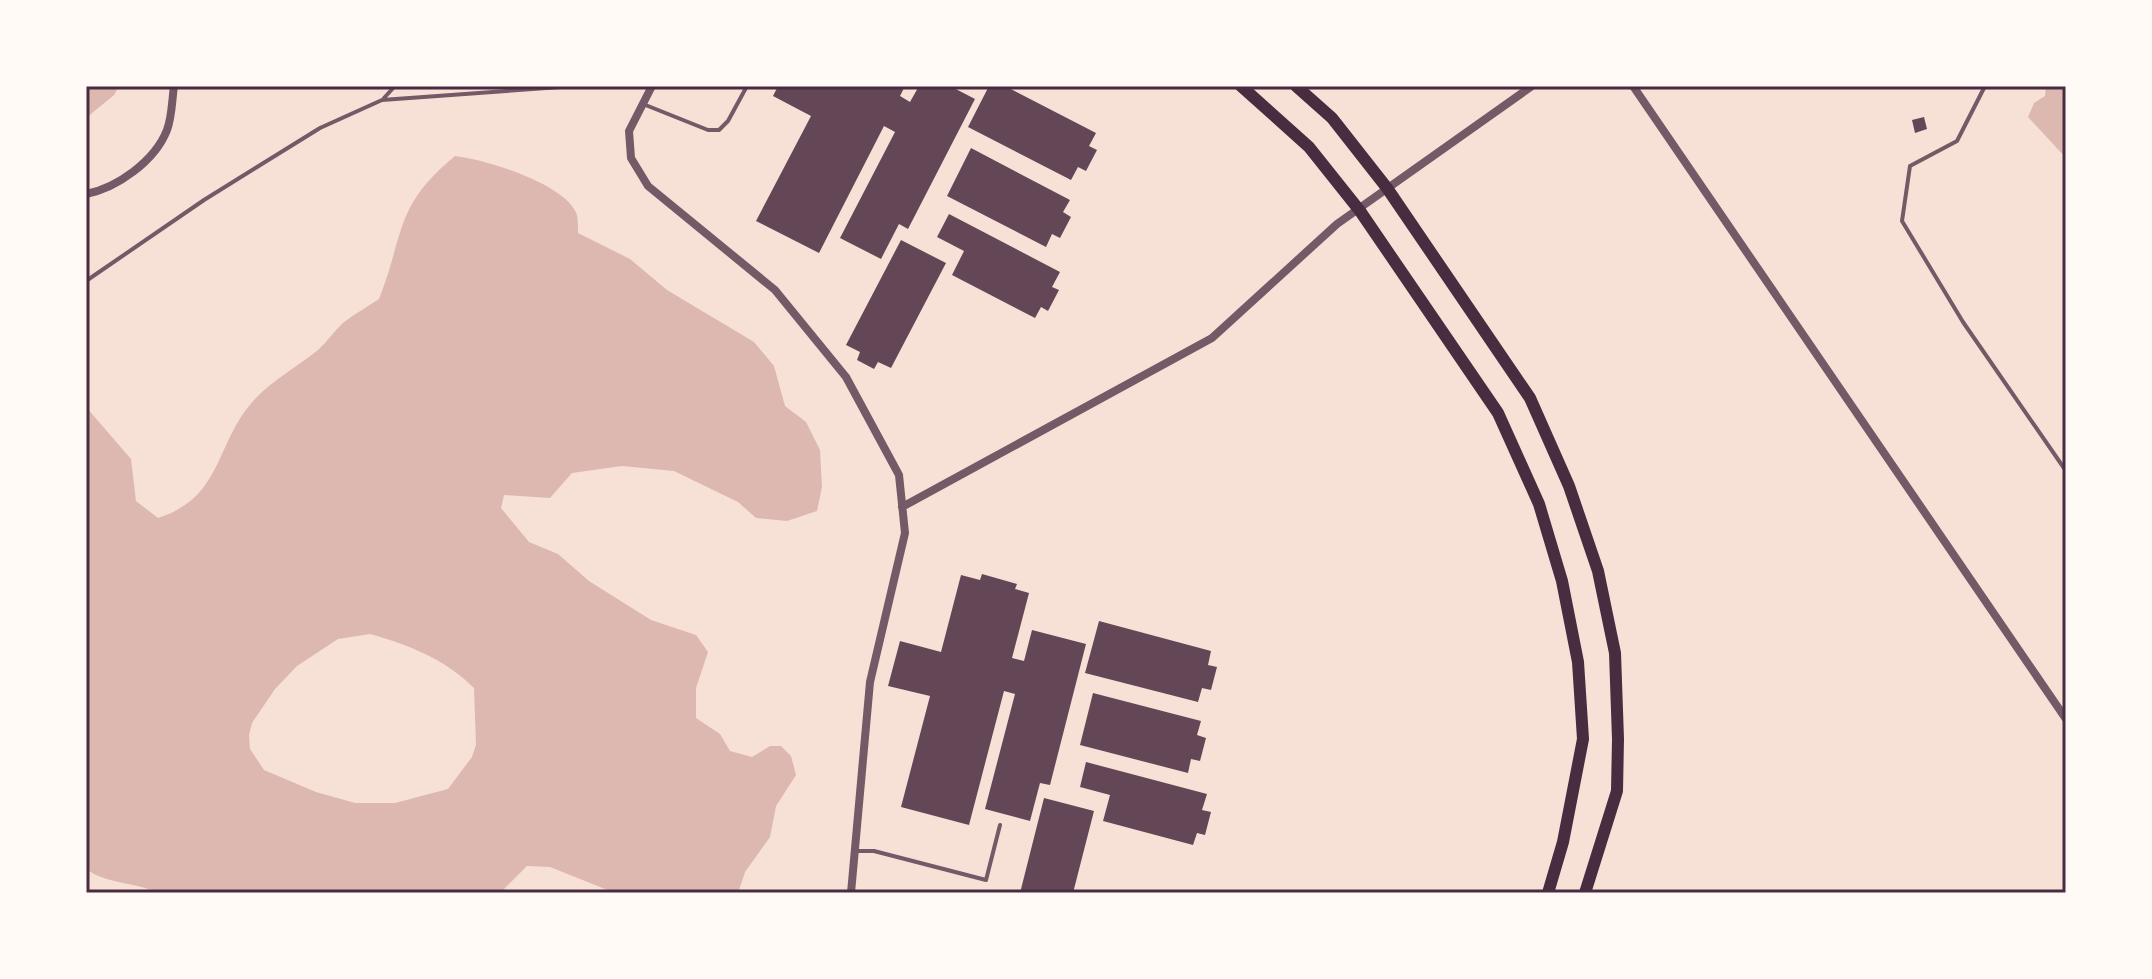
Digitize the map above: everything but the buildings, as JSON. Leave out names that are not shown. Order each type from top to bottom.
[{"type":"main road","points":[[1241,86],[1309,147],[1358,208],[1498,413],[1539,504],[1562,581],[1578,662],[1583,739],[1548,893]]},
{"type":"main road","points":[[1296,86],[1332,118],[1387,188],[1530,398],[1569,486],[1598,571],[1615,653],[1617,791],[1585,893]]},
{"type":"street","points":[[86,194],[106,190],[156,149],[168,129],[174,86]]},
{"type":"street","points":[[652,86],[629,131],[631,158],[642,177],[648,186],[775,290],[846,377],[899,475],[905,533],[870,682],[851,893]]},
{"type":"street","points":[[902,507],[1212,338],[1358,208],[1532,86]]},
{"type":"street","points":[[1633,86],[2066,719]]},
{"type":"lane","points":[[382,100],[395,86]]},
{"type":"lane","points":[[506,86],[510,93]]},
{"type":"lane","points":[[86,281],[204,200],[320,128],[382,100],[575,86]]},
{"type":"lane","points":[[643,104],[708,130],[719,130],[728,121],[747,86]]},
{"type":"lane","points":[[1985,86],[1957,141],[1910,166],[1902,221],[1963,322],[2066,471]]},
{"type":"lane","points":[[855,851],[874,851],[986,880],[1000,825]]},
{"type":"shaded area","points":[[86,86],[119,86],[114,95],[86,118]]},
{"type":"shaded area","points":[[2046,86],[2066,86],[2066,158],[2028,117],[2034,103],[2045,96]]},
{"type":"shaded area","points":[[455,156],[504,168],[558,193],[577,215],[578,233],[630,259],[667,290],[754,342],[774,366],[785,406],[806,422],[820,450],[822,487],[817,511],[787,521],[756,518],[738,502],[674,471],[622,466],[572,473],[550,498],[504,495],[501,508],[529,542],[558,554],[589,581],[651,620],[696,635],[708,652],[696,688],[696,718],[720,734],[730,751],[752,757],[770,746],[781,746],[791,756],[796,775],[776,806],[770,837],[745,872],[738,893],[615,893],[550,867],[527,866],[500,893],[159,893],[102,878],[86,869],[86,407],[131,459],[136,501],[158,518],[179,509],[207,483],[232,433],[255,399],[318,350],[343,323],[379,299],[411,206],[435,174]],"holes":[[[370,634],[439,661],[474,688],[476,745],[472,757],[448,789],[395,803],[355,803],[316,792],[264,770],[250,749],[252,723],[275,689],[297,666],[338,639]]]}]
